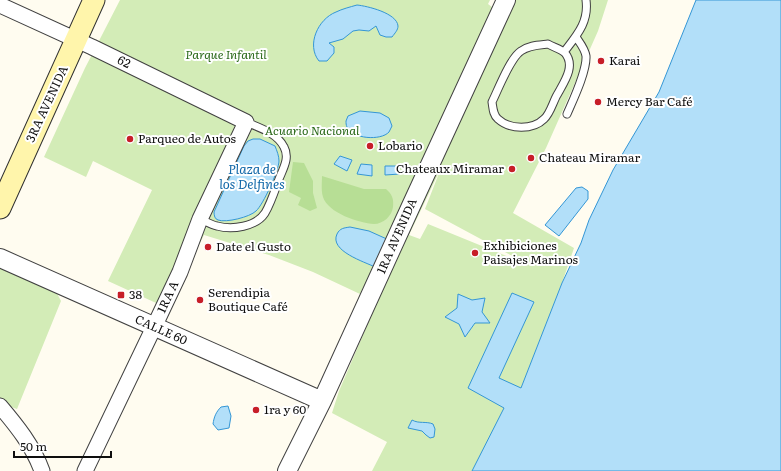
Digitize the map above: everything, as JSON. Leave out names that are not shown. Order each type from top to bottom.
[{"type":"main road","name":"3RA AVENIDA","points":[[0,208],[94,0]]},
{"type":"street","name":"1RA AVENIDA","points":[[287,471],[322,401],[506,0]]},
{"type":"street","name":"62","points":[[0,5],[246,122]]},
{"type":"street","name":"1RA A","points":[[85,471],[180,272],[200,219],[246,122]]},
{"type":"street","name":"CALLE 60","points":[[0,258],[154,328],[322,401]]},
{"type":"street","points":[[0,406],[20,428],[38,460],[42,471]]},
{"type":"lane","points":[[564,52],[576,37],[584,22],[587,10],[586,0]]},
{"type":"lane","points":[[567,114],[585,66],[586,56],[583,46],[576,37]]},
{"type":"lane","points":[[548,44],[564,52],[570,63],[568,74],[544,119],[531,127],[519,127],[506,124],[498,119],[493,110],[492,102],[517,54],[531,46],[548,44]]},
{"type":"lane","points":[[200,219],[216,226],[230,228],[251,224],[264,214],[285,164],[287,155],[284,147],[278,139],[268,131],[246,122]]},
{"type":"green space","name":"Acuario Nacional","points":[[120,0],[490,0],[488,4],[500,13],[506,0],[608,0],[598,31],[546,148],[513,213],[574,248],[521,388],[472,471],[372,471],[387,442],[332,413],[339,391],[384,286],[368,278],[360,294],[313,272],[269,255],[204,235],[167,308],[108,281],[152,190],[93,161],[86,177],[44,157],[85,68]],"holes":[[[441,168],[425,209],[531,266],[428,224],[420,239],[409,235]]]},
{"type":"green space","points":[[293,162],[304,163],[313,181],[313,193],[317,208],[310,211],[298,205],[301,198],[289,192]]},
{"type":"green space","points":[[322,176],[364,189],[386,189],[393,199],[391,213],[381,223],[374,224],[360,222],[337,212],[326,203],[323,197]]},
{"type":"green space","points":[[0,258],[51,282],[61,301],[17,409],[0,403]]},
{"type":"water","points":[[696,0],[781,0],[781,471],[472,471],[504,408],[468,388],[512,293],[534,302],[499,378],[521,388],[562,283],[581,243],[589,220],[613,170],[659,92]]},
{"type":"water","points":[[357,5],[381,11],[393,17],[398,26],[396,32],[392,37],[386,37],[380,35],[376,26],[369,31],[353,31],[343,39],[329,43],[334,47],[334,53],[327,61],[319,61],[315,55],[314,40],[319,26],[330,15]]},
{"type":"water","points":[[360,111],[380,113],[389,118],[392,126],[389,132],[380,137],[374,138],[360,136],[350,131],[346,124],[348,116]]},
{"type":"water","name":"Plaza de los Delfines","points":[[260,139],[275,146],[279,161],[274,179],[263,202],[256,211],[232,220],[218,220],[215,217],[214,212],[244,146],[248,141]]},
{"type":"water","points":[[340,156],[352,160],[347,171],[334,164]]},
{"type":"water","points":[[361,164],[372,165],[372,176],[357,174]]},
{"type":"water","points":[[385,166],[397,166],[400,174],[385,175]]},
{"type":"water","points":[[582,187],[588,191],[588,199],[559,236],[545,225],[576,188]]},
{"type":"water","points":[[350,227],[369,231],[389,240],[375,267],[356,259],[338,246],[336,240],[338,232],[342,229]]},
{"type":"water","points":[[458,294],[472,300],[485,298],[482,312],[490,323],[475,323],[465,337],[459,324],[445,317],[457,308]]},
{"type":"water","points":[[228,406],[231,416],[229,428],[218,430],[213,424],[214,419],[221,407]]},
{"type":"water","points":[[412,420],[433,424],[435,429],[434,437],[430,438],[422,431],[408,428]]},
{"type":"place","name":"Karai","points":[[601,61]]},
{"type":"place","name":"Mercy Bar Café","points":[[598,102]]},
{"type":"place","name":"Parqueo de Autos","points":[[130,139]]},
{"type":"place","name":"Lobario","points":[[370,146]]},
{"type":"place","name":"Chateau Miramar","points":[[531,158]]},
{"type":"place","name":"Chateaux Miramar","points":[[512,169]]},
{"type":"place","name":"Date el Gusto","points":[[208,247]]},
{"type":"place","name":"Exhibiciones Paisajes Marinos","points":[[475,253]]},
{"type":"place","name":"38","points":[[121,295]]},
{"type":"place","name":"Serendipia Boutique Café","points":[[200,300]]},
{"type":"place","name":"1ra y 60","points":[[256,410]]},
{"type":"park label","name":"Parque Infantil","points":[[226,55]]}]
